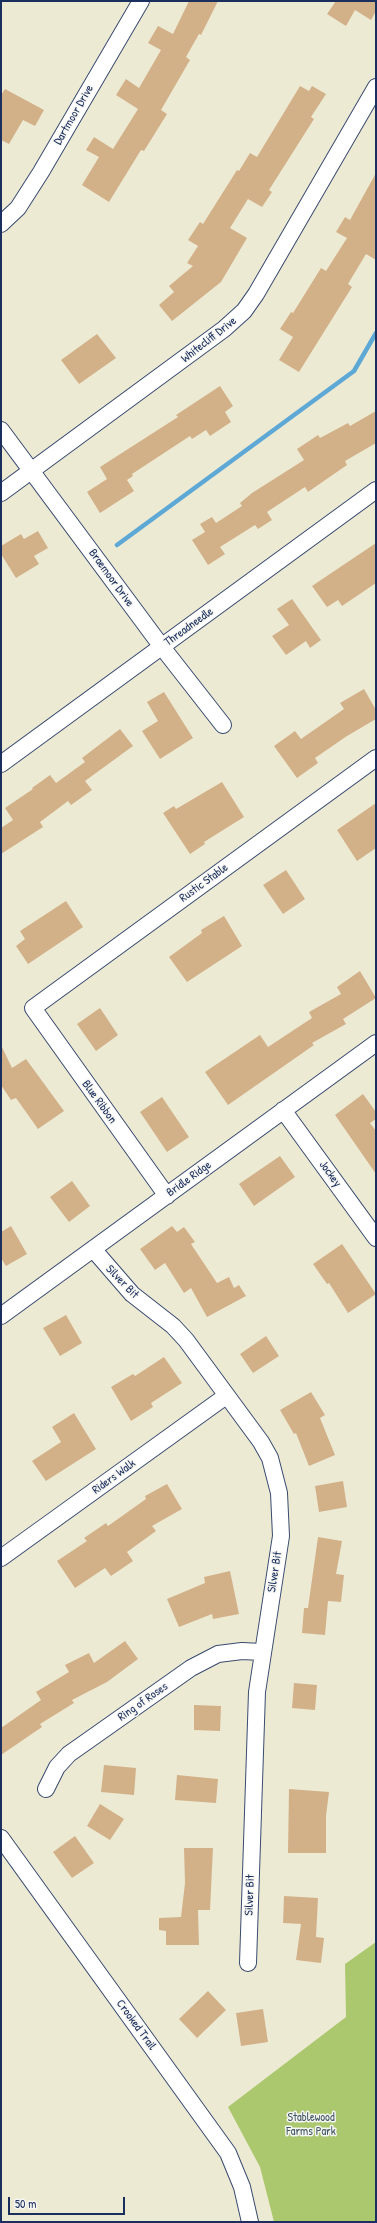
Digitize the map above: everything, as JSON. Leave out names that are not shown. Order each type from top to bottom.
[{"type":"street","name":"Dartmoor Drive","points":[[1,224],[18,208],[42,172],[141,1]]},
{"type":"street","name":"Whitecliff Drive","points":[[1,493],[224,330],[244,312],[256,294],[376,87]]},
{"type":"street","name":"Braemoor Drive","points":[[1,430],[162,647],[223,725]]},
{"type":"street","name":"Threadneedle","points":[[1,764],[376,490]]},
{"type":"street","name":"Rustic Stable","points":[[33,1008],[376,758]]},
{"type":"street","name":"Blue Ribbon","points":[[33,1008],[166,1196]]},
{"type":"street","name":"Bridle Ridge","points":[[1,1316],[376,1043]]},
{"type":"street","name":"Jockey","points":[[283,1110],[376,1238]]},
{"type":"street","name":"Silver Bit","points":[[93,1249],[132,1294],[178,1331],[261,1442],[270,1458],[279,1493],[281,1536],[257,1692],[248,1963]]},
{"type":"street","name":"Riders Walk","points":[[1,1558],[226,1396]]},
{"type":"street","name":"Ring of Roses","points":[[46,1789],[57,1766],[69,1754],[190,1668],[218,1654],[242,1651],[262,1652]]},
{"type":"street","name":"Crooked Trail","points":[[1,1838],[228,2153],[242,2187],[250,2222]]},
{"type":"green space","name":"Stablewood Farms Park","points":[[376,1942],[376,2222],[274,2222],[260,2167],[228,2107],[346,2017],[345,1964]]},
{"type":"building","points":[[189,1],[218,1],[201,35],[199,34],[186,57],[190,60],[161,110],[167,114],[144,151],[141,150],[109,202],[82,185],[99,157],[86,150],[94,137],[113,149],[138,109],[116,95],[126,79],[139,88],[161,50],[148,43],[158,26],[173,34]]},
{"type":"building","points":[[336,1],[376,1],[376,11],[371,20],[355,10],[346,26],[327,14]]},
{"type":"building","points":[[300,86],[309,91],[312,86],[326,94],[311,117],[314,119],[269,190],[272,192],[262,207],[248,199],[230,228],[247,238],[221,282],[172,321],[159,305],[174,292],[169,286],[193,266],[187,263],[198,246],[188,240],[200,222],[203,224],[237,170],[239,171],[250,153],[257,157]]},
{"type":"building","points":[[5,89],[44,110],[35,126],[23,120],[9,144],[1,140],[1,95]]},
{"type":"building","points":[[376,173],[376,260],[366,254],[348,284],[352,287],[299,372],[279,360],[293,337],[280,329],[291,312],[293,313],[321,268],[326,271],[347,238],[336,232],[345,217],[350,220]]},
{"type":"building","points":[[97,334],[116,358],[79,384],[61,360]]},
{"type":"building","points":[[220,386],[233,406],[225,412],[231,422],[210,436],[206,430],[192,439],[190,436],[132,474],[133,476],[127,480],[134,491],[100,513],[87,492],[107,479],[100,467],[178,417],[176,415]]},
{"type":"building","points":[[376,411],[376,443],[345,461],[347,465],[308,492],[305,487],[267,512],[272,520],[258,529],[255,525],[220,547],[225,554],[208,565],[192,540],[205,532],[200,524],[212,517],[216,523],[242,506],[240,503],[252,493],[304,460],[297,449],[318,435],[320,438],[348,423],[350,426]]},
{"type":"building","points":[[38,531],[48,548],[34,556],[39,564],[16,578],[1,554],[1,546],[21,534],[24,539]]},
{"type":"building","points":[[376,543],[376,583],[342,606],[338,600],[327,607],[312,586]]},
{"type":"building","points":[[292,599],[321,640],[310,648],[306,641],[286,655],[272,636],[289,625],[277,609]]},
{"type":"building","points":[[364,689],[376,710],[376,719],[347,736],[315,758],[318,763],[297,778],[274,746],[295,731],[301,739],[344,709],[340,703]]},
{"type":"building","points":[[164,692],[193,738],[160,759],[142,731],[158,721],[147,702]]},
{"type":"building","points":[[120,729],[133,746],[85,781],[92,790],[71,805],[68,801],[40,822],[43,827],[1,854],[1,828],[13,820],[5,808],[33,789],[32,788],[50,775],[56,783],[85,762],[82,758]]},
{"type":"building","points":[[222,782],[244,817],[204,842],[205,844],[190,854],[163,813],[174,806],[176,809]]},
{"type":"building","points":[[376,803],[376,848],[357,861],[337,830]]},
{"type":"building","points":[[286,870],[305,899],[283,914],[263,885]]},
{"type":"building","points":[[66,901],[83,927],[28,964],[16,946],[25,939],[20,931]]},
{"type":"building","points":[[224,916],[242,946],[187,982],[169,957],[202,933],[201,930]]},
{"type":"building","points":[[360,971],[376,998],[343,1019],[346,1024],[312,1043],[314,1045],[228,1105],[205,1072],[260,1035],[268,1047],[312,1018],[309,1012],[341,994],[337,987]]},
{"type":"building","points":[[100,1008],[118,1035],[96,1051],[77,1024]]},
{"type":"building","points":[[1,1045],[12,1068],[26,1059],[64,1111],[38,1129],[16,1098],[11,1100],[1,1085]]},
{"type":"building","points":[[363,1094],[376,1112],[376,1119],[370,1123],[376,1131],[376,1174],[335,1115]]},
{"type":"building","points":[[162,1097],[189,1137],[167,1152],[140,1112]]},
{"type":"building","points":[[280,1156],[295,1177],[254,1206],[239,1184]]},
{"type":"building","points":[[72,1181],[90,1206],[69,1222],[50,1197]]},
{"type":"building","points":[[11,1226],[27,1254],[6,1266],[1,1258],[1,1232]]},
{"type":"building","points":[[172,1226],[177,1232],[184,1227],[195,1242],[191,1244],[217,1283],[229,1277],[234,1288],[239,1285],[246,1296],[207,1317],[191,1288],[184,1293],[165,1263],[155,1270],[140,1249]]},
{"type":"building","points":[[342,1244],[376,1294],[348,1313],[329,1283],[327,1284],[313,1264]]},
{"type":"building","points":[[66,1315],[82,1343],[60,1356],[43,1328]]},
{"type":"building","points":[[266,1336],[279,1356],[253,1373],[240,1354]]},
{"type":"building","points":[[164,1357],[182,1383],[151,1403],[153,1407],[131,1421],[111,1387],[133,1374],[135,1376]]},
{"type":"building","points":[[311,1392],[325,1415],[320,1418],[335,1455],[309,1466],[296,1433],[294,1434],[280,1410]]},
{"type":"building","points":[[74,1413],[96,1449],[46,1481],[32,1461],[61,1442],[52,1427]]},
{"type":"building","points":[[343,1481],[347,1507],[319,1512],[315,1486]]},
{"type":"building","points":[[167,1484],[182,1509],[152,1526],[156,1531],[127,1552],[133,1561],[111,1576],[105,1568],[75,1588],[57,1561],[87,1541],[84,1538],[106,1523],[108,1526],[146,1499],[145,1496]]},
{"type":"building","points":[[318,1537],[342,1541],[336,1574],[344,1575],[341,1602],[328,1601],[325,1635],[302,1633],[304,1608],[308,1608]]},
{"type":"building","points":[[230,1571],[239,1614],[213,1619],[212,1614],[179,1627],[167,1599],[205,1583],[204,1577]]},
{"type":"building","points":[[125,1641],[138,1659],[107,1682],[72,1700],[74,1703],[40,1724],[42,1727],[1,1755],[1,1728],[41,1700],[36,1692],[69,1672],[65,1665],[89,1653],[94,1663]]},
{"type":"building","points":[[294,1683],[317,1685],[315,1710],[292,1708]]},
{"type":"building","points":[[194,1705],[221,1706],[220,1731],[194,1730]]},
{"type":"building","points":[[104,1765],[136,1768],[134,1795],[101,1792]]},
{"type":"building","points":[[177,1775],[218,1779],[216,1803],[175,1800]]},
{"type":"building","points":[[289,1789],[329,1792],[326,1816],[326,1853],[288,1853]]},
{"type":"building","points":[[100,1804],[124,1819],[110,1840],[87,1826]]},
{"type":"building","points":[[75,1836],[94,1863],[72,1878],[53,1852]]},
{"type":"building","points":[[184,1848],[213,1848],[210,1910],[198,1910],[199,1945],[166,1945],[166,1931],[159,1930],[159,1918],[181,1917],[185,1883]]},
{"type":"building","points":[[284,1896],[318,1898],[316,1937],[324,1938],[321,1963],[296,1960],[301,1924],[283,1923]]},
{"type":"building","points":[[208,1991],[226,2010],[197,2038],[179,2019]]},
{"type":"building","points":[[263,2009],[268,2042],[241,2046],[236,2013]]},
{"type":"waterway","points":[[117,545],[354,371],[376,333]]}]
